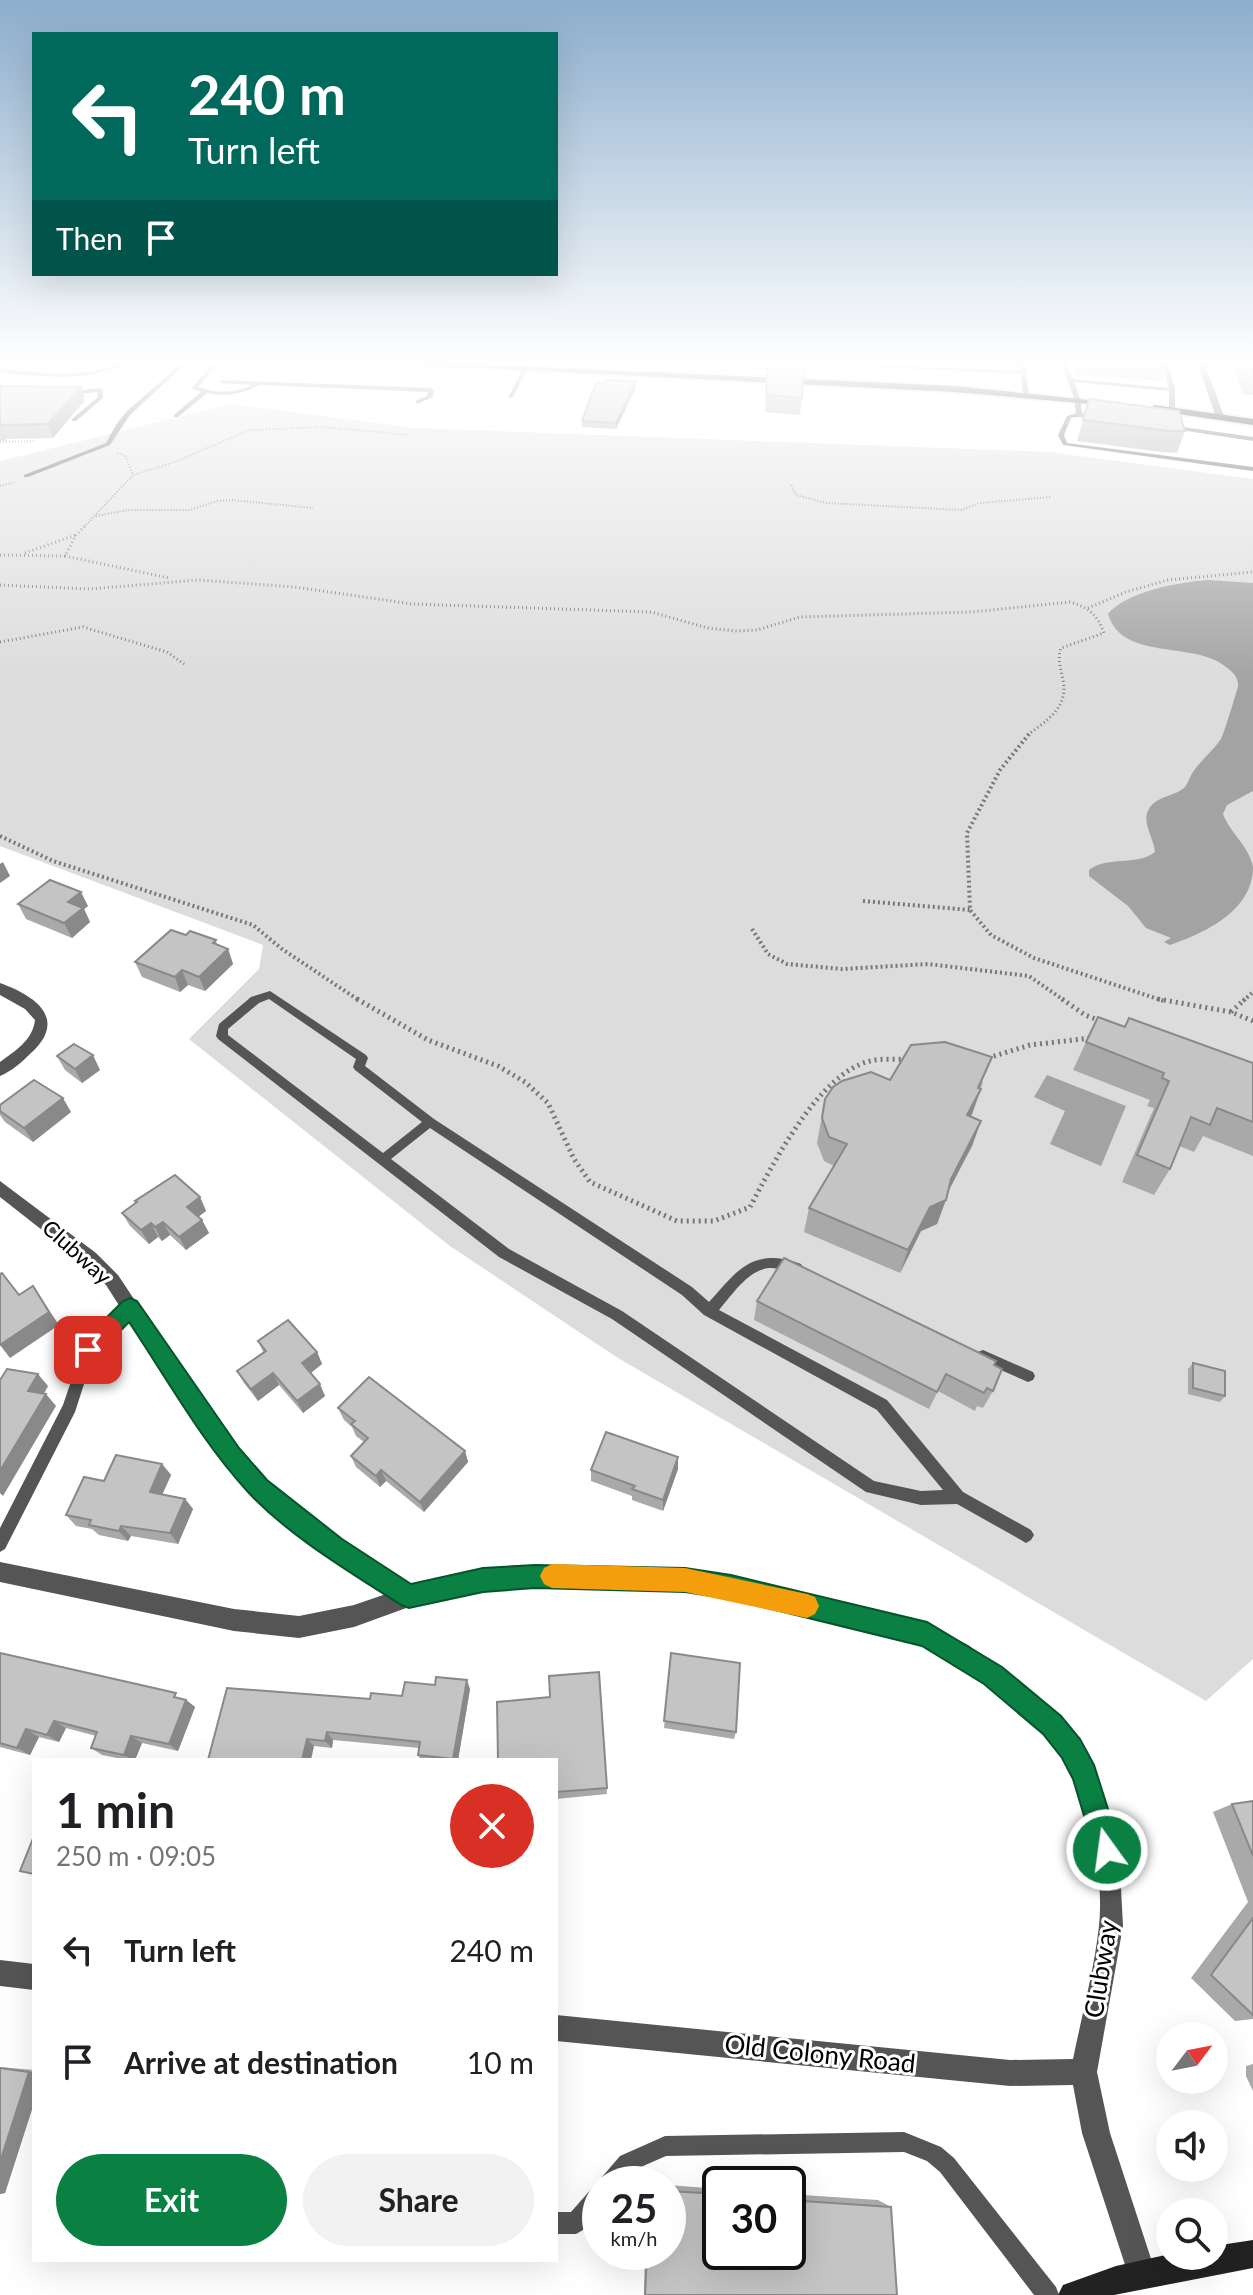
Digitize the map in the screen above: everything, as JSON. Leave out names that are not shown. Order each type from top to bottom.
[{"type":"main road","points":[[1073,2295],[1097,2285],[1142,2274],[1253,2254]]},
{"type":"street","points":[[0,988],[37,1012],[41,1019],[33,1043],[0,1070]]},
{"type":"street","name":"Clubway","points":[[0,1188],[90,1258],[112,1280],[231,1456],[259,1487],[334,1548],[409,1596]]},
{"type":"street","name":"Clubway","points":[[0,1572],[274,1626],[323,1623],[354,1616],[409,1596],[483,1580],[535,1576],[685,1580],[731,1587],[927,1635],[993,1676],[1031,1705],[1071,1748],[1085,1774],[1107,1850],[1111,1926],[1084,2072],[1096,2133],[1142,2274]]},
{"type":"street","points":[[0,1973],[32,1977]]},
{"type":"street","name":"Old Colony Road","points":[[558,2028],[1010,2073],[1084,2072]]},
{"type":"lane","points":[[26,476],[49,467]]},
{"type":"lane","points":[[958,1497],[921,1498],[871,1487],[617,1315],[504,1253],[222,1036],[223,1027],[255,1000],[270,995],[362,1058],[359,1067],[430,1122],[674,1283],[709,1311],[882,1405],[958,1497],[1026,1535]]},
{"type":"lane","points":[[382,1160],[430,1122]]},
{"type":"lane","points":[[709,1311],[754,1264],[782,1261],[809,1274]]},
{"type":"lane","points":[[0,1544],[6,1520],[70,1407],[88,1350],[130,1307]]},
{"type":"lane","points":[[973,1351],[1028,1376]]},
{"type":"lane","points":[[624,2166],[665,2146],[904,2142],[934,2154],[947,2165],[1048,2295]]},
{"type":"lane","points":[[558,2223],[576,2223],[582,2216]]},
{"type":"path","points":[[65,556],[76,535],[133,475],[159,467]]},
{"type":"path","points":[[791,485],[796,495],[827,503],[961,510],[980,503],[1051,497]]},
{"type":"path","points":[[95,516],[128,510],[190,510],[217,501],[232,500],[313,508]]},
{"type":"path","points":[[20,554],[76,535]]},
{"type":"path","points":[[0,555],[65,556],[174,580],[295,587],[412,604],[651,612],[708,628],[736,631],[757,630],[800,617],[972,612],[1070,602],[1088,608],[1101,622],[1104,633],[1061,648],[1058,657],[1065,689],[1060,705],[1054,715],[1022,739],[1000,770],[967,833],[970,910],[991,935],[1034,958],[1164,1001],[1231,1012],[1253,1021]]},
{"type":"path","points":[[1088,608],[1126,592],[1168,580],[1253,572]]},
{"type":"path","points":[[0,585],[89,589],[174,580]]},
{"type":"path","points":[[0,642],[83,627],[167,652],[184,664]]},
{"type":"path","points":[[0,836],[53,861],[253,925],[282,949],[377,1012],[428,1040],[498,1066],[525,1082],[548,1103],[574,1159],[590,1182],[677,1221],[714,1221],[750,1207],[784,1144],[829,1085],[868,1061],[913,1058]]},
{"type":"path","points":[[863,901],[970,910]]},
{"type":"path","points":[[752,929],[768,954],[787,964],[842,969],[928,964],[1029,976],[1085,1015],[1113,1026]]},
{"type":"path","points":[[1231,1012],[1253,992]]},
{"type":"path","points":[[978,1061],[1030,1045],[1104,1037]]},
{"type":"shaded area","points":[[0,467],[1163,467],[1253,479],[1253,1659],[1206,1701],[618,1358],[450,1246],[189,1039],[259,969],[263,945],[0,846]]},
{"type":"shaded area","points":[[1208,580],[1253,583],[1253,791],[1227,805],[1223,814],[1248,853],[1253,867],[1245,897],[1235,909],[1210,927],[1170,945],[1164,942],[1171,938],[1146,928],[1128,906],[1089,876],[1089,870],[1105,863],[1139,859],[1155,852],[1146,821],[1148,811],[1155,802],[1184,788],[1196,768],[1221,739],[1238,683],[1231,671],[1212,659],[1128,639],[1116,629],[1108,614],[1128,599],[1141,594]]},
{"type":"shaded area","points":[[1047,1075],[1126,1106],[1101,1166],[1050,1144],[1065,1111],[1034,1097]]},
{"type":"building","points":[[50,880],[81,892],[68,902],[83,908],[64,923],[18,904]]},
{"type":"building","points":[[171,930],[186,935],[190,931],[216,940],[213,943],[228,949],[199,977],[182,970],[175,977],[135,962]]},
{"type":"building","points":[[1098,1017],[1125,1027],[1129,1018],[1253,1063],[1253,1122],[1217,1108],[1210,1125],[1191,1117],[1170,1169],[1137,1155],[1169,1081],[1162,1078],[1164,1073],[1086,1042]]},
{"type":"building","points":[[945,1042],[992,1057],[978,1088],[981,1089],[967,1115],[981,1121],[951,1179],[946,1200],[930,1207],[908,1250],[809,1208],[847,1144],[829,1137],[822,1118],[825,1099],[833,1087],[871,1072],[890,1080],[911,1045]]},
{"type":"building","points":[[74,1044],[93,1055],[75,1069],[57,1056]]},
{"type":"building","points":[[34,1080],[63,1098],[24,1128],[0,1111],[0,1105]]},
{"type":"building","points":[[175,1175],[200,1197],[187,1207],[202,1220],[179,1237],[163,1222],[155,1227],[151,1223],[141,1230],[122,1213],[135,1201]]},
{"type":"building","points":[[784,1258],[996,1361],[994,1365],[1002,1369],[993,1391],[987,1388],[984,1393],[946,1374],[937,1392],[757,1301]]},
{"type":"building","points":[[0,1274],[19,1295],[33,1286],[49,1312],[0,1345]]},
{"type":"building","points":[[288,1320],[317,1352],[302,1363],[320,1384],[297,1401],[273,1373],[251,1389],[237,1371],[266,1351],[258,1341]]},
{"type":"building","points":[[1193,1363],[1225,1371],[1225,1396],[1193,1388]]},
{"type":"building","points":[[7,1369],[38,1374],[28,1391],[46,1394],[0,1471],[0,1380]]},
{"type":"building","points":[[369,1377],[465,1451],[420,1502],[381,1470],[376,1476],[351,1456],[368,1438],[351,1424],[355,1421],[338,1408]]},
{"type":"building","points":[[606,1432],[678,1457],[663,1500],[591,1470]]},
{"type":"building","points":[[116,1455],[162,1464],[150,1492],[185,1499],[170,1533],[121,1526],[119,1531],[89,1525],[91,1520],[66,1515],[84,1477],[104,1481]]},
{"type":"building","points":[[0,1653],[176,1693],[174,1697],[186,1700],[169,1744],[131,1736],[124,1755],[91,1748],[97,1732],[54,1721],[47,1735],[26,1729],[17,1748],[0,1743]]},
{"type":"building","points":[[671,1653],[740,1663],[736,1732],[664,1721]]},
{"type":"building","points":[[599,1672],[607,1788],[558,1792],[558,1758],[498,1758],[497,1702],[550,1697],[549,1676]]},
{"type":"building","points":[[436,1677],[467,1680],[453,1758],[418,1755],[420,1742],[327,1732],[325,1741],[307,1739],[302,1758],[209,1758],[227,1688],[370,1699],[371,1693],[402,1696],[405,1682],[435,1685]]},
{"type":"building","points":[[1253,1801],[1253,1856],[1232,1804]]},
{"type":"building","points":[[32,1841],[32,1874],[20,1871]]},
{"type":"building","points":[[1253,1918],[1253,2015],[1211,1975]]},
{"type":"building","points":[[0,2068],[29,2072],[0,2162]]},
{"type":"building","points":[[686,2192],[702,2193],[702,2270],[806,2270],[806,2201],[891,2207],[897,2295],[645,2295],[646,2270],[686,2270]]},
{"type":"slow traffic","points":[[552,1576],[685,1580],[731,1587],[807,1606]]},
{"type":"route","points":[[88,1350],[130,1307],[231,1456],[259,1487],[334,1548],[409,1596],[483,1580],[535,1576],[685,1580],[731,1587],[927,1635],[993,1676],[1052,1725],[1071,1748],[1085,1774],[1107,1850]]}]
